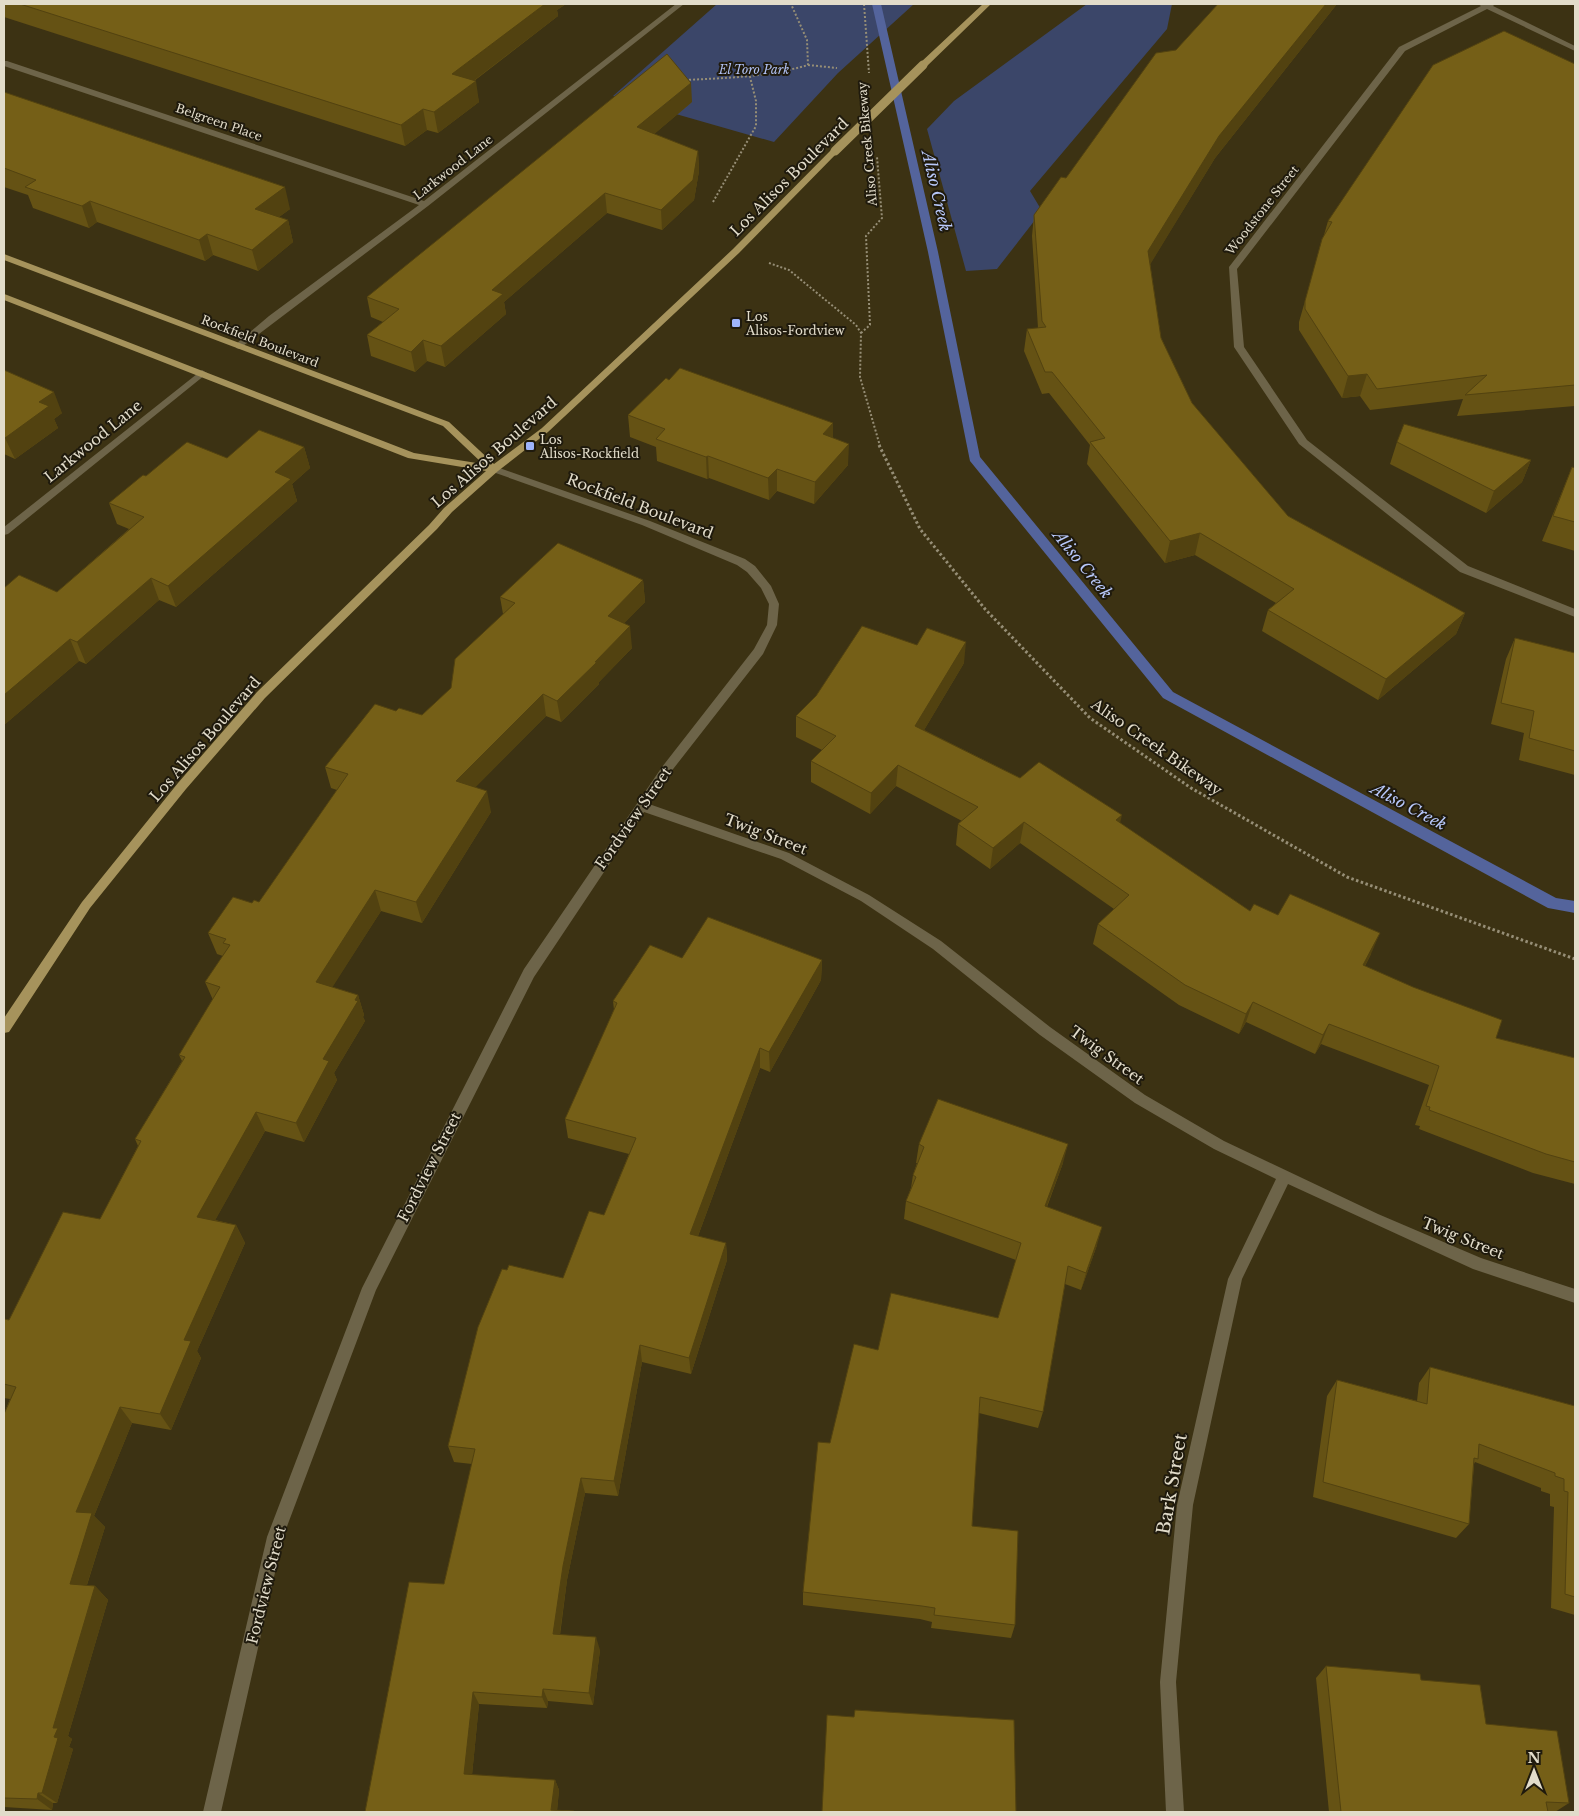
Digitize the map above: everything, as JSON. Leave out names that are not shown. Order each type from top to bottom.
[{"type":"main road","name":"Los Alisos Boulevard","points":[[4,1028],[86,905],[182,786],[261,695],[433,527],[448,510],[494,469],[544,430],[736,250],[922,65],[987,4]]},
{"type":"main road","name":"Rockfield Boulevard","points":[[4,257],[446,424],[494,469]]},
{"type":"main road","name":"Rockfield Boulevard","points":[[4,297],[412,456],[494,469]]},
{"type":"street","name":"Larkwood Lane","points":[[239,346],[272,318],[425,204],[680,4]]},
{"type":"street","points":[[1487,4],[1575,49]]},
{"type":"street","name":"Woodstone Street","points":[[1487,4],[1402,49],[1232,269],[1239,347],[1303,442],[1464,568],[1575,613]]},
{"type":"street","name":"Belgreen Place","points":[[4,63],[425,204]]},
{"type":"street","name":"Larkwood Lane","points":[[4,532],[202,373]]},
{"type":"street","name":"Rockfield Boulevard","points":[[494,469],[570,495],[728,556],[751,569],[766,586]]},
{"type":"street","name":"Fordview Street","points":[[212,1812],[275,1537],[369,1288],[466,1094],[530,973],[666,770],[759,651],[772,625],[774,604],[766,586]]},
{"type":"street","name":"Twig Street","points":[[641,806],[786,856],[865,898],[937,945],[1045,1031],[1140,1099],[1219,1145],[1284,1177],[1478,1264],[1575,1296]]},
{"type":"street","name":"Bark Street","points":[[1176,1812],[1168,1682],[1185,1505],[1236,1279],[1284,1177]]},
{"type":"path","points":[[791,4],[807,40],[808,65]]},
{"type":"path","name":"Aliso Creek Bikeway","points":[[864,4],[870,77]]},
{"type":"path","points":[[677,81],[750,77],[781,73],[808,65],[837,68]]},
{"type":"path","points":[[713,202],[756,126],[756,101],[750,77]]},
{"type":"path","name":"Aliso Creek Bikeway","points":[[876,152],[882,218],[866,236],[870,325],[861,334],[860,377],[877,440],[920,529],[985,609],[1090,718],[1191,788],[1347,877],[1575,959]]},
{"type":"path","points":[[780,267],[789,270],[811,287],[856,325],[861,334]]},
{"type":"green space","name":"El Toro Park","points":[[717,4],[914,4],[838,73],[774,142],[613,96]]},
{"type":"green space","points":[[1087,4],[1172,4],[1167,29],[1030,191],[1042,211],[997,269],[966,271],[927,129],[954,101]]},
{"type":"building","points":[[20,4],[545,4],[452,74],[476,81],[434,112],[423,109],[401,125]]},
{"type":"building","points":[[1218,4],[1326,4],[1219,136],[1148,251],[1161,338],[1192,403],[1288,516],[1465,613],[1386,679],[1268,610],[1294,589],[1200,533],[1170,541],[1090,442],[1105,438],[1052,372],[1045,372],[1027,329],[1046,327],[1042,321],[1034,215],[1061,177],[1066,178],[1156,53],[1176,50]]},
{"type":"building","points":[[1504,31],[1575,64],[1575,385],[1465,395],[1487,375],[1377,389],[1367,374],[1348,376],[1305,309],[1305,301],[1322,239],[1332,222],[1328,221],[1433,65]]},
{"type":"building","points":[[667,54],[691,83],[637,127],[698,151],[693,180],[661,210],[605,193],[492,290],[503,294],[441,346],[423,340],[411,352],[367,335],[399,309],[367,297]]},
{"type":"building","points":[[4,92],[285,187],[255,209],[288,220],[252,250],[207,234],[199,240],[90,201],[82,206],[25,187],[36,180],[4,168]]},
{"type":"building","points":[[680,368],[833,423],[823,434],[849,444],[815,482],[777,469],[768,478],[656,439],[665,429],[628,415],[666,378],[669,380]]},
{"type":"building","points":[[4,370],[54,392],[39,402],[49,406],[5,438],[4,437]]},
{"type":"building","points":[[1404,424],[1531,460],[1494,491],[1397,442]]},
{"type":"building","points":[[259,430],[304,447],[275,472],[291,479],[168,586],[151,578],[77,642],[70,639],[4,695],[4,588],[19,575],[57,592],[144,517],[109,503],[143,475],[146,476],[187,442],[227,458]]},
{"type":"building","points":[[1572,467],[1575,468],[1575,522],[1553,516]]},
{"type":"building","points":[[558,543],[643,580],[608,616],[630,626],[557,701],[543,694],[456,781],[487,791],[416,902],[375,890],[316,982],[358,995],[355,1000],[358,1001],[323,1059],[329,1061],[296,1123],[256,1112],[197,1217],[236,1225],[184,1340],[191,1341],[160,1414],[120,1407],[76,1512],[92,1513],[70,1584],[95,1586],[53,1728],[58,1728],[54,1737],[58,1738],[42,1793],[38,1793],[37,1799],[4,1798],[4,1414],[16,1387],[4,1384],[4,1319],[9,1320],[63,1212],[100,1219],[141,1141],[135,1139],[185,1057],[179,1055],[220,987],[205,982],[230,945],[223,943],[226,939],[208,933],[233,897],[252,903],[254,900],[259,902],[348,774],[325,767],[375,704],[396,711],[399,708],[422,715],[451,688],[455,659],[515,603],[500,597]]},
{"type":"building","points":[[862,626],[917,645],[927,628],[966,642],[915,726],[1020,778],[1039,762],[1122,815],[1116,820],[1250,911],[1254,904],[1278,915],[1290,894],[1380,933],[1363,965],[1413,987],[1502,1020],[1496,1038],[1575,1058],[1575,1162],[1546,1154],[1429,1110],[1430,1107],[1426,1106],[1439,1066],[1329,1024],[1323,1035],[1253,1002],[1246,1014],[1185,985],[1098,924],[1129,895],[1024,822],[993,848],[958,824],[978,807],[898,765],[871,793],[811,761],[836,736],[796,716],[816,696]]},
{"type":"building","points":[[1515,638],[1575,653],[1575,751],[1529,738],[1534,711],[1501,703]]},
{"type":"building","points":[[708,917],[822,960],[769,1052],[760,1048],[690,1234],[726,1243],[689,1358],[640,1345],[614,1481],[581,1478],[563,1566],[553,1634],[596,1637],[589,1693],[543,1689],[542,1697],[473,1692],[464,1774],[555,1780],[551,1810],[574,1812],[365,1812],[409,1582],[444,1584],[475,1449],[448,1446],[478,1327],[502,1269],[507,1270],[509,1265],[563,1278],[589,1211],[604,1215],[636,1138],[565,1119],[617,1003],[613,1001],[650,945],[682,958]]},
{"type":"building","points":[[938,1099],[1068,1144],[1045,1206],[1102,1227],[1086,1273],[1068,1266],[1043,1412],[980,1397],[972,1526],[1018,1531],[1015,1625],[934,1615],[935,1608],[803,1592],[818,1442],[830,1443],[854,1344],[878,1350],[891,1293],[998,1318],[1021,1243],[906,1201],[916,1177],[913,1175],[924,1147],[919,1144]]},
{"type":"building","points":[[1430,1367],[1575,1406],[1575,1597],[1565,1594],[1568,1492],[1564,1491],[1564,1479],[1555,1476],[1555,1473],[1479,1444],[1478,1459],[1474,1458],[1469,1524],[1323,1482],[1337,1380],[1427,1404]]},
{"type":"building","points":[[1326,1666],[1420,1674],[1421,1680],[1480,1685],[1486,1724],[1557,1731],[1569,1803],[1546,1802],[1548,1812],[1341,1812]]},
{"type":"building","points":[[855,1710],[1014,1720],[1016,1812],[822,1812],[827,1715],[854,1717]]},
{"type":"waterway","name":"Aliso Creek","points":[[876,4],[933,252],[974,458],[1168,695],[1553,904],[1575,907]]},
{"type":"place","name":"Los Alisos-Fordview","points":[[736,323]]},
{"type":"place","name":"Los Alisos-Rockfield","points":[[530,446]]}]
